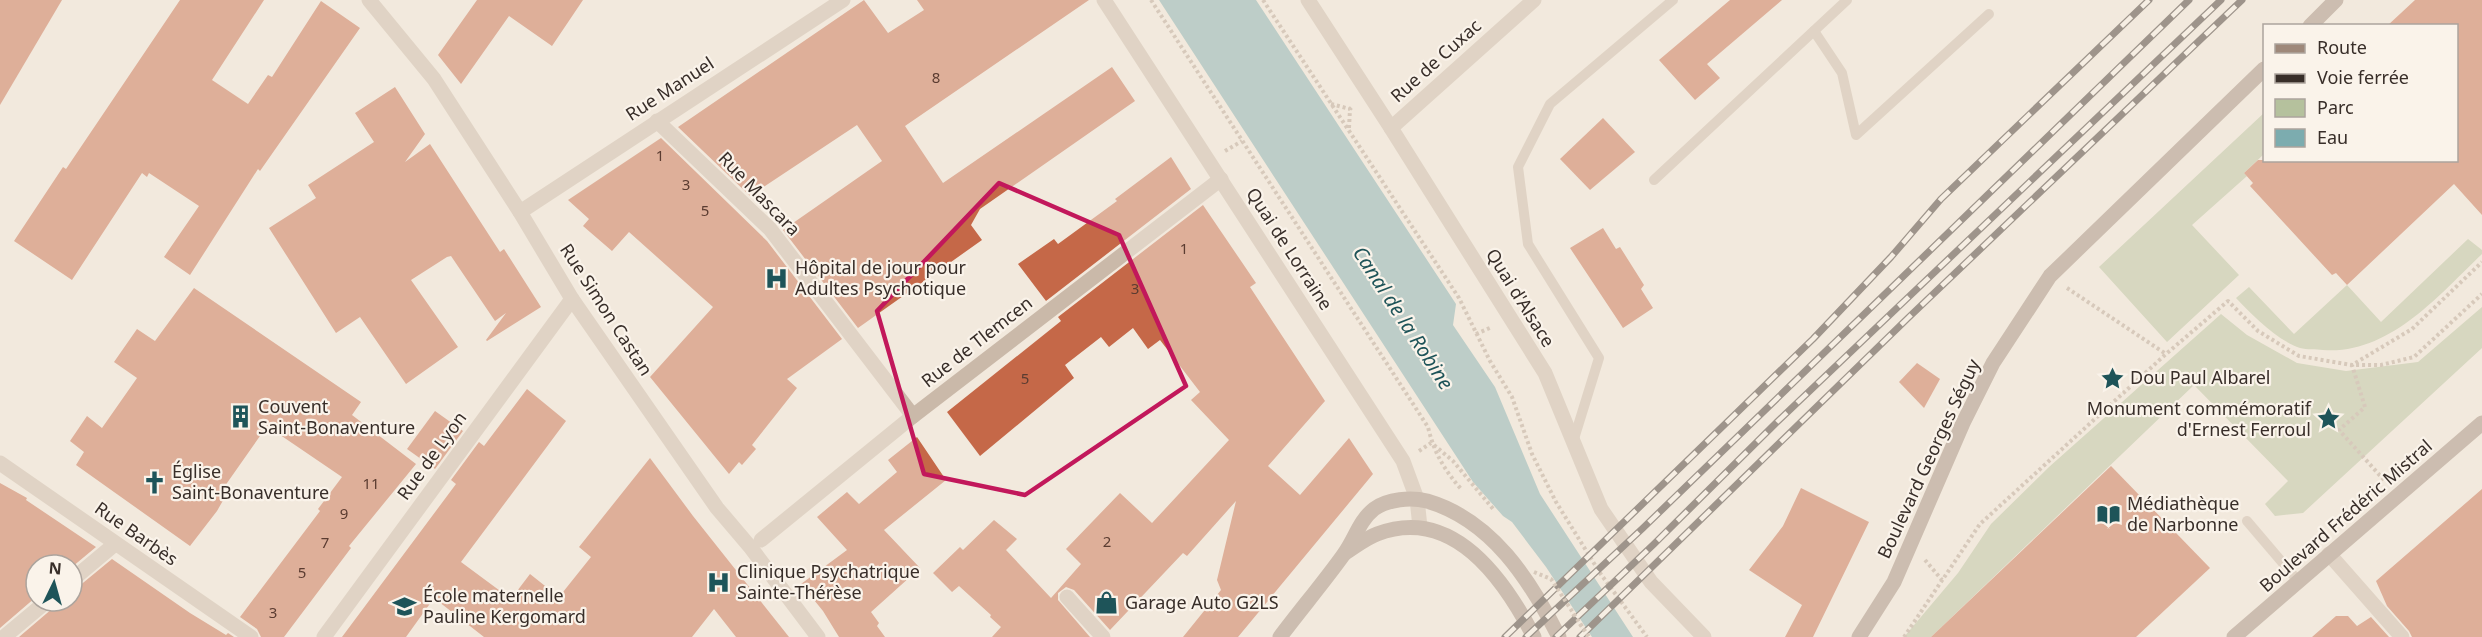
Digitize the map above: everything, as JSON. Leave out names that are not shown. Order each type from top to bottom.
[{"type":"main road","points":[[2312,24],[2336,0]]},
{"type":"main road","name":"Boulevard Georges Séguy","points":[[1858,634],[1894,582],[1963,423],[1993,363],[2050,276],[2263,71]]},
{"type":"main road","name":"Boulevard Frédéric Mistral","points":[[2234,637],[2482,423]]},
{"type":"main road","points":[[1280,637],[1345,553],[1361,522],[1376,508],[1397,500],[1417,499],[1460,514],[1482,530],[1508,557],[1535,591],[1559,637]]},
{"type":"main road","points":[[1345,553],[1376,534],[1420,527],[1451,538],[1473,553],[1496,575],[1516,602],[1534,637]]},
{"type":"street","name":"Rue Simon Castan","points":[[369,0],[434,79],[520,212],[572,299],[717,508],[751,548],[818,637]]},
{"type":"street","name":"Rue Manuel","points":[[520,212],[843,0]]},
{"type":"street","name":"Quai de Lorraine","points":[[1104,0],[1403,461],[1417,499],[1420,527]]},
{"type":"street","name":"Quai d'Alsace","points":[[1308,0],[1545,373],[1601,509],[1651,582],[1704,637]]},
{"type":"street","name":"Rue de Cuxac","points":[[1390,128],[1534,0]]},
{"type":"street","name":"Rue Mascara","points":[[657,121],[770,229],[914,416]]},
{"type":"street","name":"Rue de Tlemcen","points":[[761,540],[914,416],[1221,180]]},
{"type":"street","name":"Rue de Lyon","points":[[324,637],[572,299]]},
{"type":"street","name":"Rue Barbès","points":[[0,463],[251,637]]},
{"type":"street","points":[[84,570],[115,544]]},
{"type":"street","points":[[2329,554],[2402,637]]},
{"type":"street","points":[[1067,597],[1103,637]]},
{"type":"street","points":[[4,637],[33,613]]},
{"type":"street","name":"Quai d'Alsace","points":[[1687,620],[1718,637]]},
{"type":"lane","points":[[1573,442],[1599,358],[1528,244],[1518,167],[1550,104],[1674,0]]},
{"type":"lane","points":[[1654,180],[1847,0]]},
{"type":"lane","points":[[1814,31],[1842,73],[1856,135],[1989,14]]},
{"type":"lane","points":[[2247,521],[2299,582]]},
{"type":"path","points":[[1151,0],[1428,427],[1431,443]]},
{"type":"path","points":[[1263,0],[1459,298],[1490,361],[1512,397],[1532,454],[1556,502],[1600,573],[1647,637]]},
{"type":"path","points":[[1330,104],[1350,109],[1349,129]]},
{"type":"path","points":[[2352,365],[2412,329],[2482,262]]},
{"type":"path","points":[[2050,276],[2166,354]]},
{"type":"path","points":[[1904,637],[1980,524],[2166,354],[2228,301],[2258,331],[2299,356],[2352,365],[2381,365],[2414,357],[2482,294]]},
{"type":"path","points":[[2352,365],[2366,407],[2339,430],[2399,496]]},
{"type":"path","points":[[1534,572],[1551,579],[1589,637]]},
{"type":"highlighted area","points":[[999,183],[1119,235],[1186,386],[1025,495],[924,474],[877,311]]},
{"type":"green space","points":[[2263,114],[2263,155],[2244,173],[2247,176],[2192,225],[2239,275],[2167,342],[2099,267]]},
{"type":"green space","points":[[2468,239],[2482,250],[2482,254],[2430,304],[2391,333],[2370,343],[2347,349],[2300,348],[2265,326],[2236,298],[2249,287],[2294,334],[2347,285],[2381,322]]},
{"type":"green space","points":[[2482,307],[2482,348],[2303,513],[2275,516],[2265,504],[2288,481],[2194,385],[1931,637],[1904,637],[1958,573],[1991,524],[2049,467],[2221,314],[2247,335],[2297,363],[2346,371],[2418,362]]},
{"type":"water","name":"Canal de la Robine","points":[[1159,0],[1256,0],[1456,304],[1453,325],[1495,387],[1540,494],[1633,637],[1592,637],[1546,567],[1512,522],[1503,516],[1473,482]]},
{"type":"building","points":[[0,0],[62,0],[0,105]]},
{"type":"building","points":[[180,0],[264,0],[212,80],[248,104],[268,75],[272,77],[321,1],[360,28],[260,171],[258,169],[190,275],[164,257],[199,206],[149,173],[147,177],[142,173],[72,280],[14,241],[63,167],[66,169]]},
{"type":"building","points":[[477,0],[583,0],[552,46],[509,16],[461,84],[438,55]]},
{"type":"building","points":[[864,0],[888,33],[924,10],[917,0],[1089,0],[905,126],[943,183],[1112,67],[1135,101],[980,209],[971,225],[982,240],[858,328],[783,230],[882,161],[857,125],[750,196],[678,127]]},
{"type":"building","points":[[1730,0],[1782,0],[1707,64],[1720,78],[1695,100],[1659,60]]},
{"type":"building","points":[[2415,0],[2482,0],[2482,215],[2454,184],[2347,285],[2336,273],[2332,275],[2250,186],[2253,183],[2244,173],[2258,160],[2263,160],[2263,162],[2458,162],[2458,24],[2389,24]]},
{"type":"building","points":[[395,87],[425,134],[405,162],[430,144],[500,252],[504,249],[541,307],[487,341],[506,313],[495,321],[451,256],[447,257],[411,280],[458,347],[406,384],[360,317],[336,333],[269,228],[316,198],[308,185],[374,142],[355,113]]},
{"type":"building","points":[[1603,118],[1635,152],[1590,190],[1560,159]]},
{"type":"building","points":[[661,138],[767,241],[842,339],[787,379],[797,388],[752,445],[756,449],[742,465],[739,462],[729,474],[650,377],[713,307],[629,232],[612,251],[583,226],[589,219],[568,200]]},
{"type":"building","points":[[1171,157],[1191,189],[1046,301],[1018,264],[1054,239],[1058,244],[1117,201],[1115,199]]},
{"type":"building","points":[[1203,205],[1256,283],[1250,287],[1325,401],[1268,466],[1300,495],[1349,438],[1373,474],[1238,637],[1183,637],[1221,590],[1217,580],[1236,501],[1187,556],[1183,553],[1110,630],[1074,590],[1066,587],[1058,593],[1058,600],[1090,637],[992,637],[1001,627],[990,617],[991,615],[959,586],[952,592],[933,573],[960,547],[963,550],[994,520],[1017,539],[1006,550],[1051,598],[1081,564],[1066,549],[1120,493],[1152,523],[1229,440],[1191,400],[1200,392],[1160,340],[1148,349],[1133,328],[1109,347],[1101,337],[1065,365],[1074,378],[980,456],[947,412],[1061,321],[1058,317]]},
{"type":"building","points":[[1603,228],[1616,249],[1620,247],[1644,285],[1641,289],[1653,308],[1623,328],[1570,248]]},
{"type":"building","points":[[194,288],[361,402],[352,415],[416,464],[349,546],[351,548],[284,637],[261,637],[257,629],[240,617],[320,511],[318,509],[342,477],[267,426],[220,493],[225,497],[217,511],[190,546],[76,465],[84,452],[70,441],[87,416],[102,428],[137,378],[114,362],[137,329],[155,341]]},
{"type":"building","points":[[1917,363],[1940,379],[1924,408],[1899,382]]},
{"type":"building","points":[[527,389],[566,421],[461,562],[511,599],[530,574],[559,597],[591,557],[579,547],[650,458],[789,637],[736,637],[714,609],[692,637],[484,637],[434,598],[406,637],[342,637],[456,484],[451,480],[479,442],[484,446]]},
{"type":"building","points":[[435,411],[463,431],[435,469],[407,449]]},
{"type":"building","points":[[917,437],[946,480],[884,530],[920,568],[871,612],[885,637],[839,637],[823,611],[801,584],[847,550],[817,517],[847,492],[859,504],[897,472],[888,460]]},
{"type":"building","name":"Médiathèque de Narbonne","points":[[2111,466],[2210,568],[2136,637],[1931,637]]},
{"type":"building","points":[[0,483],[27,498],[26,500],[96,547],[84,557],[84,553],[24,553],[24,607],[0,628]]},
{"type":"building","points":[[1801,488],[1869,522],[1813,637],[1785,637],[1802,605],[1749,570],[1783,526]]},
{"type":"building","points":[[2482,489],[2482,637],[2412,637],[2387,606],[2376,581]]},
{"type":"building","points":[[112,559],[190,613],[226,635],[228,633],[234,637],[19,637],[47,613],[84,613],[84,582]]},
{"type":"building","points":[[2336,616],[2348,616],[2357,626],[2371,617],[2389,637],[2312,637]]},
{"type":"railway","points":[[1505,637],[1813,339],[1891,257],[1941,199],[2149,0]]},
{"type":"railway","points":[[1526,637],[1643,528],[2189,0]]},
{"type":"railway","points":[[1556,637],[1777,422],[2221,0]]},
{"type":"railway","points":[[1580,637],[1908,318],[2242,0]]},
{"type":"place","name":"Hôpital de jour pour Adultes Psychotique","points":[[777,278]]},
{"type":"place","name":"Dou Paul Albarel","points":[[2112,378]]},
{"type":"place","name":"Couvent Saint-Bonaventure","points":[[240,417]]},
{"type":"place","name":"Monument commémoratif d'Ernest Ferroul","points":[[2329,419]]},
{"type":"place","name":"Église Saint-Bonaventure","points":[[154,482]]},
{"type":"place","name":"Médiathèque de Narbonne","points":[[2109,514]]},
{"type":"place","name":"Clinique Psychatrique Sainte-Thérèse","points":[[719,582]]},
{"type":"place","name":"Garage Auto G2LS","points":[[1107,603]]},
{"type":"place","name":"École maternelle Pauline Kergomard","points":[[405,606]]}]
